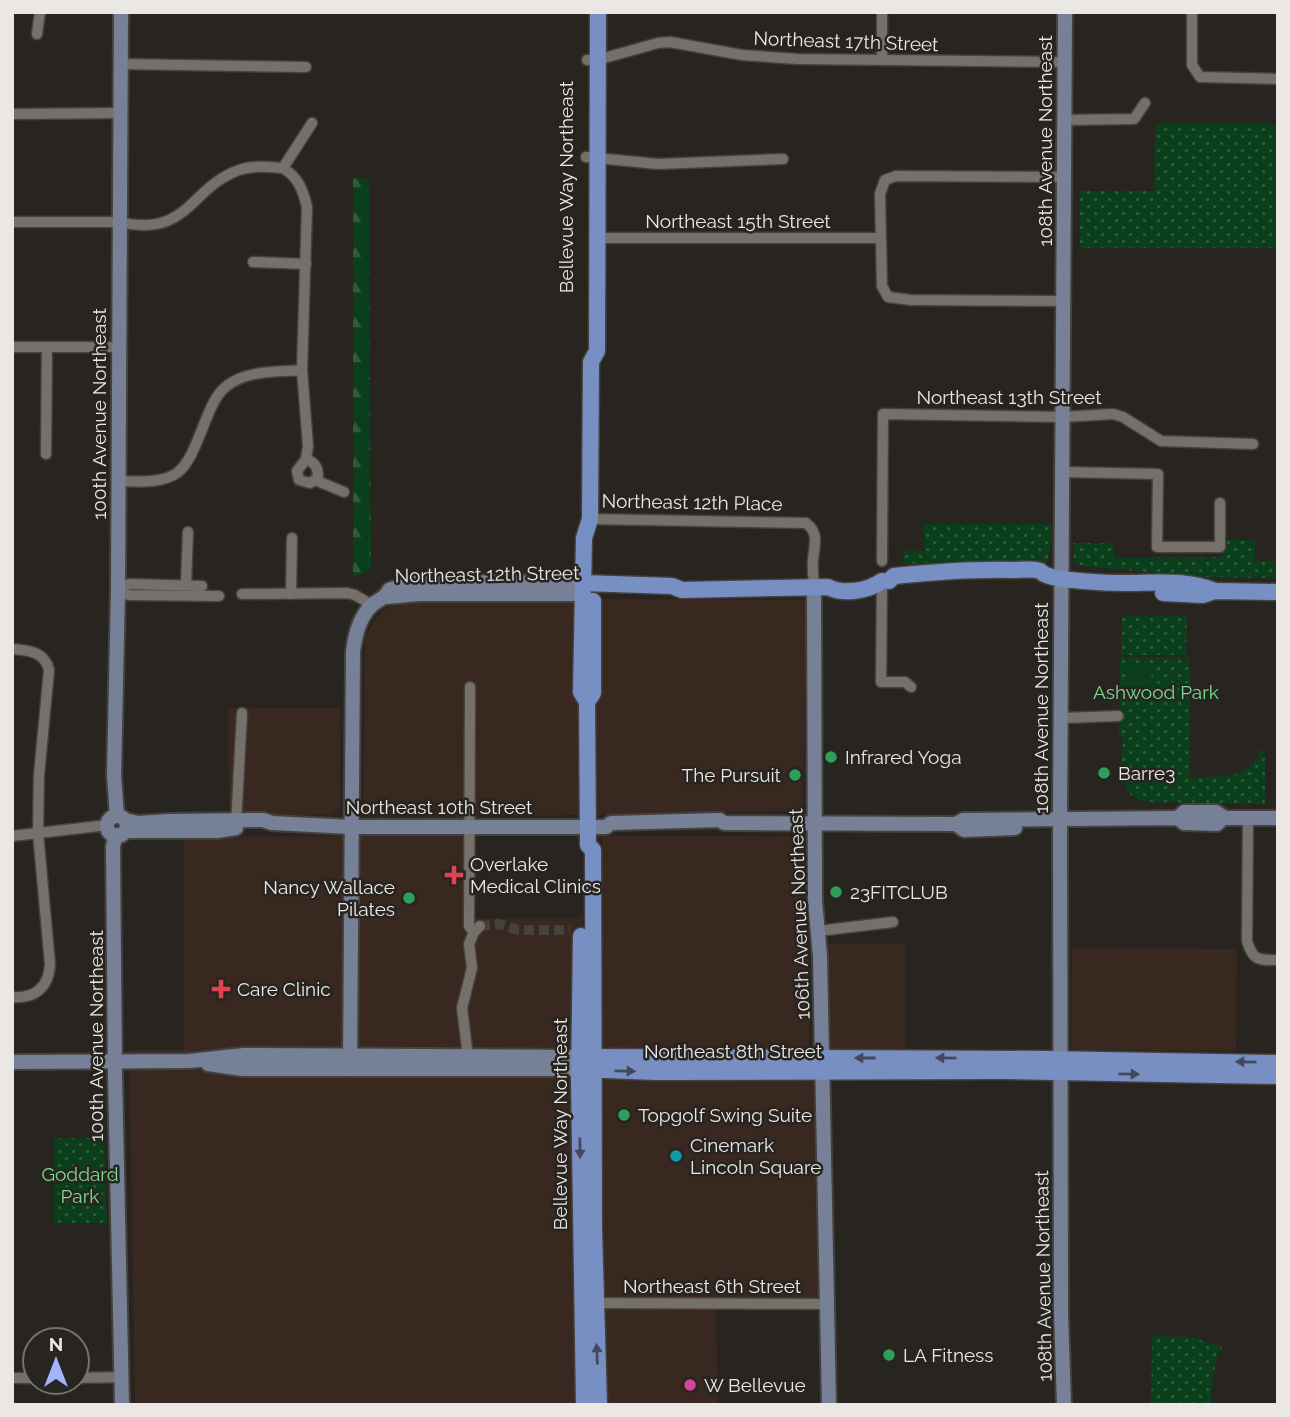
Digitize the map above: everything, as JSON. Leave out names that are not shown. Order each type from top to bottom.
[{"type":"main road","name":"100th Avenue Northeast","points":[[121,12],[119,481],[114,776],[118,825],[113,846],[114,1062],[122,1405]]},
{"type":"main road","name":"Bellevue Way Northeast","points":[[588,12],[592,60],[587,352],[592,362]]},
{"type":"main road","name":"Bellevue Way Northeast","points":[[592,60],[598,12]]},
{"type":"main road","name":"108th Avenue Northeast","points":[[1064,1405],[1060,819],[1065,12]]},
{"type":"main road","name":"Bellevue Way Northeast","points":[[591,158],[596,238],[597,351],[592,362],[590,521],[594,536],[588,589],[593,693],[587,702],[588,845],[583,851],[576,930],[587,1063],[595,1236],[598,1405]]},
{"type":"main road","name":"Northeast 12th Street","points":[[588,589],[414,582],[388,590],[386,597],[672,586],[682,590],[821,588],[834,581],[871,577],[886,581],[894,576],[961,569],[1040,570],[1044,575],[1061,578],[1124,583],[1135,589],[1186,595],[1203,595],[1215,591],[1278,592]]},
{"type":"main road","points":[[446,594],[452,589],[480,587],[491,583]]},
{"type":"main road","name":"106th Avenue Northeast","points":[[821,588],[815,901],[823,1064],[829,1405]]},
{"type":"main road","points":[[350,1063],[355,636],[360,622],[372,605],[386,597]]},
{"type":"main road","name":"Northeast 10th Street","points":[[118,825],[236,824],[263,820],[272,823],[352,827],[606,827],[611,823],[720,820],[724,823],[956,824],[963,820],[1178,818],[1184,812],[1216,812],[1224,818],[1278,818]]},
{"type":"main road","name":"Northeast 10th Street","points":[[606,827],[610,832],[719,830],[724,823]]},
{"type":"main road","name":"Bellevue Way Northeast","points":[[584,1405],[581,1195],[593,850],[588,845]]},
{"type":"main road","name":"Northeast 8th Street","points":[[12,1062],[189,1061],[244,1055],[317,1057],[350,1063],[587,1063]]},
{"type":"main road","points":[[259,1069],[265,1062],[310,1061],[317,1057]]},
{"type":"main road","name":"Northeast 8th Street","points":[[189,1061],[259,1069],[468,1057],[587,1063],[656,1072],[823,1064],[1005,1071],[1061,1066],[1278,1063]]},
{"type":"main road","name":"Northeast 8th Street","points":[[1061,1066],[1278,1076]]},
{"type":"main road","points":[[581,1195],[586,1205],[589,1234],[595,1236]]},
{"type":"street","points":[[37,34],[40,12]]},
{"type":"street","points":[[882,12],[882,60]]},
{"type":"street","points":[[1192,12],[1192,65],[1200,77],[1278,79]]},
{"type":"street","name":"Northeast 17th Street","points":[[592,60],[670,42],[769,58],[1065,62]]},
{"type":"street","points":[[121,64],[306,67]]},
{"type":"street","points":[[1064,120],[1134,119],[1145,103]]},
{"type":"street","points":[[12,114],[121,113]]},
{"type":"street","points":[[283,168],[312,123]]},
{"type":"street","points":[[591,158],[658,164],[783,159]]},
{"type":"street","points":[[12,222],[119,222],[145,225],[171,220],[181,215],[216,184],[239,170],[283,168],[291,173],[305,197],[309,219],[302,370],[308,446],[306,459],[299,466],[298,477],[299,480],[310,483],[318,478],[318,470],[316,465],[306,459]]},
{"type":"street","points":[[1063,177],[896,176],[885,180],[880,194],[882,286],[888,297],[911,300],[1063,301]]},
{"type":"street","name":"Northeast 15th Street","points":[[596,238],[880,238]]},
{"type":"street","points":[[253,262],[306,264]]},
{"type":"street","points":[[12,347],[118,347]]},
{"type":"street","points":[[46,454],[47,347]]},
{"type":"street","points":[[119,481],[163,481],[181,471],[190,459],[213,402],[227,385],[253,375],[302,370]]},
{"type":"street","name":"Northeast 13th Street","points":[[882,561],[883,414],[1062,417],[1113,414],[1123,416],[1161,441],[1253,444]]},
{"type":"street","points":[[1062,472],[1158,474],[1157,547],[1220,547],[1220,503]]},
{"type":"street","points":[[315,480],[344,492]]},
{"type":"street","name":"Northeast 12th Place","points":[[590,521],[806,523],[815,531],[813,559],[821,588]]},
{"type":"street","points":[[186,584],[188,532]]},
{"type":"street","points":[[292,538],[292,594]]},
{"type":"street","points":[[886,581],[881,682],[905,682],[911,687]]},
{"type":"street","points":[[118,589],[128,584],[202,586]]},
{"type":"street","points":[[118,589],[128,595],[219,596]]},
{"type":"street","points":[[242,594],[347,593],[372,605]]},
{"type":"street","points":[[12,649],[36,653],[48,663],[49,677],[39,775],[38,833],[50,973],[48,980],[37,993],[12,997]]},
{"type":"street","points":[[468,1057],[462,1008],[472,968],[469,944],[477,929],[469,926],[470,687]]},
{"type":"street","points":[[236,824],[242,713]]},
{"type":"street","points":[[1062,718],[1118,716]]},
{"type":"street","points":[[1248,818],[1247,941],[1251,954],[1258,959],[1278,960]]},
{"type":"street","points":[[12,836],[118,825]]},
{"type":"street","points":[[818,931],[893,922]]},
{"type":"street","name":"Northeast 6th Street","points":[[595,1303],[828,1304]]},
{"type":"street","points":[[91,1378],[122,1377]]},
{"type":"shaded area","points":[[412,598],[806,600],[803,811],[471,817],[469,918],[571,919],[582,916],[588,1301],[716,1306],[718,1405],[135,1405],[129,1050],[184,1050],[184,837],[363,836],[365,637],[385,609]]},
{"type":"shaded area","points":[[228,708],[340,708],[340,807],[333,815],[229,815]]},
{"type":"shaded area","points":[[602,836],[801,836],[803,906],[810,968],[809,1053],[813,1083],[818,1301],[604,1296]]},
{"type":"shaded area","points":[[828,944],[906,944],[906,1050],[828,1049]]},
{"type":"shaded area","points":[[1072,948],[1237,949],[1236,1051],[1071,1050]]},
{"type":"green space","points":[[1155,124],[1278,124],[1278,248],[1080,248],[1080,191],[1154,191]]},
{"type":"green space","points":[[353,178],[369,179],[371,569],[353,578]]},
{"type":"green space","points":[[924,524],[1052,524],[1052,541],[1047,562],[1044,563],[958,561],[904,564],[904,551],[924,551]]},
{"type":"green space","points":[[1223,540],[1255,540],[1255,561],[1278,561],[1278,578],[1204,577],[1080,566],[1074,563],[1073,543],[1113,543],[1114,558],[1223,557]]},
{"type":"green space","name":"Ashwood Park","points":[[1122,616],[1187,616],[1186,655],[1121,655]]},
{"type":"green space","name":"Ashwood Park","points":[[1120,657],[1190,657],[1190,777],[1232,776],[1232,772],[1234,775],[1250,767],[1249,761],[1252,764],[1260,756],[1257,751],[1265,749],[1265,804],[1145,802],[1129,792],[1122,776],[1123,737],[1119,737]]},
{"type":"green space","points":[[1128,663],[1146,664],[1151,669],[1152,683],[1147,688],[1139,691],[1129,688],[1126,682]]},
{"type":"green space","name":"Goddard Park","points":[[54,1138],[104,1138],[107,1223],[54,1223]]},
{"type":"green space","points":[[1152,1336],[1191,1337],[1222,1347],[1212,1382],[1213,1405],[1151,1405]]},
{"type":"tunnel","points":[[480,926],[499,924],[518,930],[570,930]]},
{"type":"place","name":"Infrared Yoga","points":[[831,757]]},
{"type":"place","name":"Barre3","points":[[1104,773]]},
{"type":"place","name":"The Pursuit","points":[[795,775]]},
{"type":"place","name":"Overlake Medical Clinics","points":[[454,875]]},
{"type":"place","name":"23FITCLUB","points":[[836,892]]},
{"type":"place","name":"Nancy Wallace Pilates","points":[[409,898]]},
{"type":"place","name":"Care Clinic","points":[[221,989]]},
{"type":"place","name":"Topgolf Swing Suite","points":[[624,1115]]},
{"type":"place","name":"Cinemark Lincoln Square","points":[[676,1156]]},
{"type":"place","name":"LA Fitness","points":[[889,1355]]},
{"type":"place","name":"W Bellevue","points":[[690,1385]]}]
